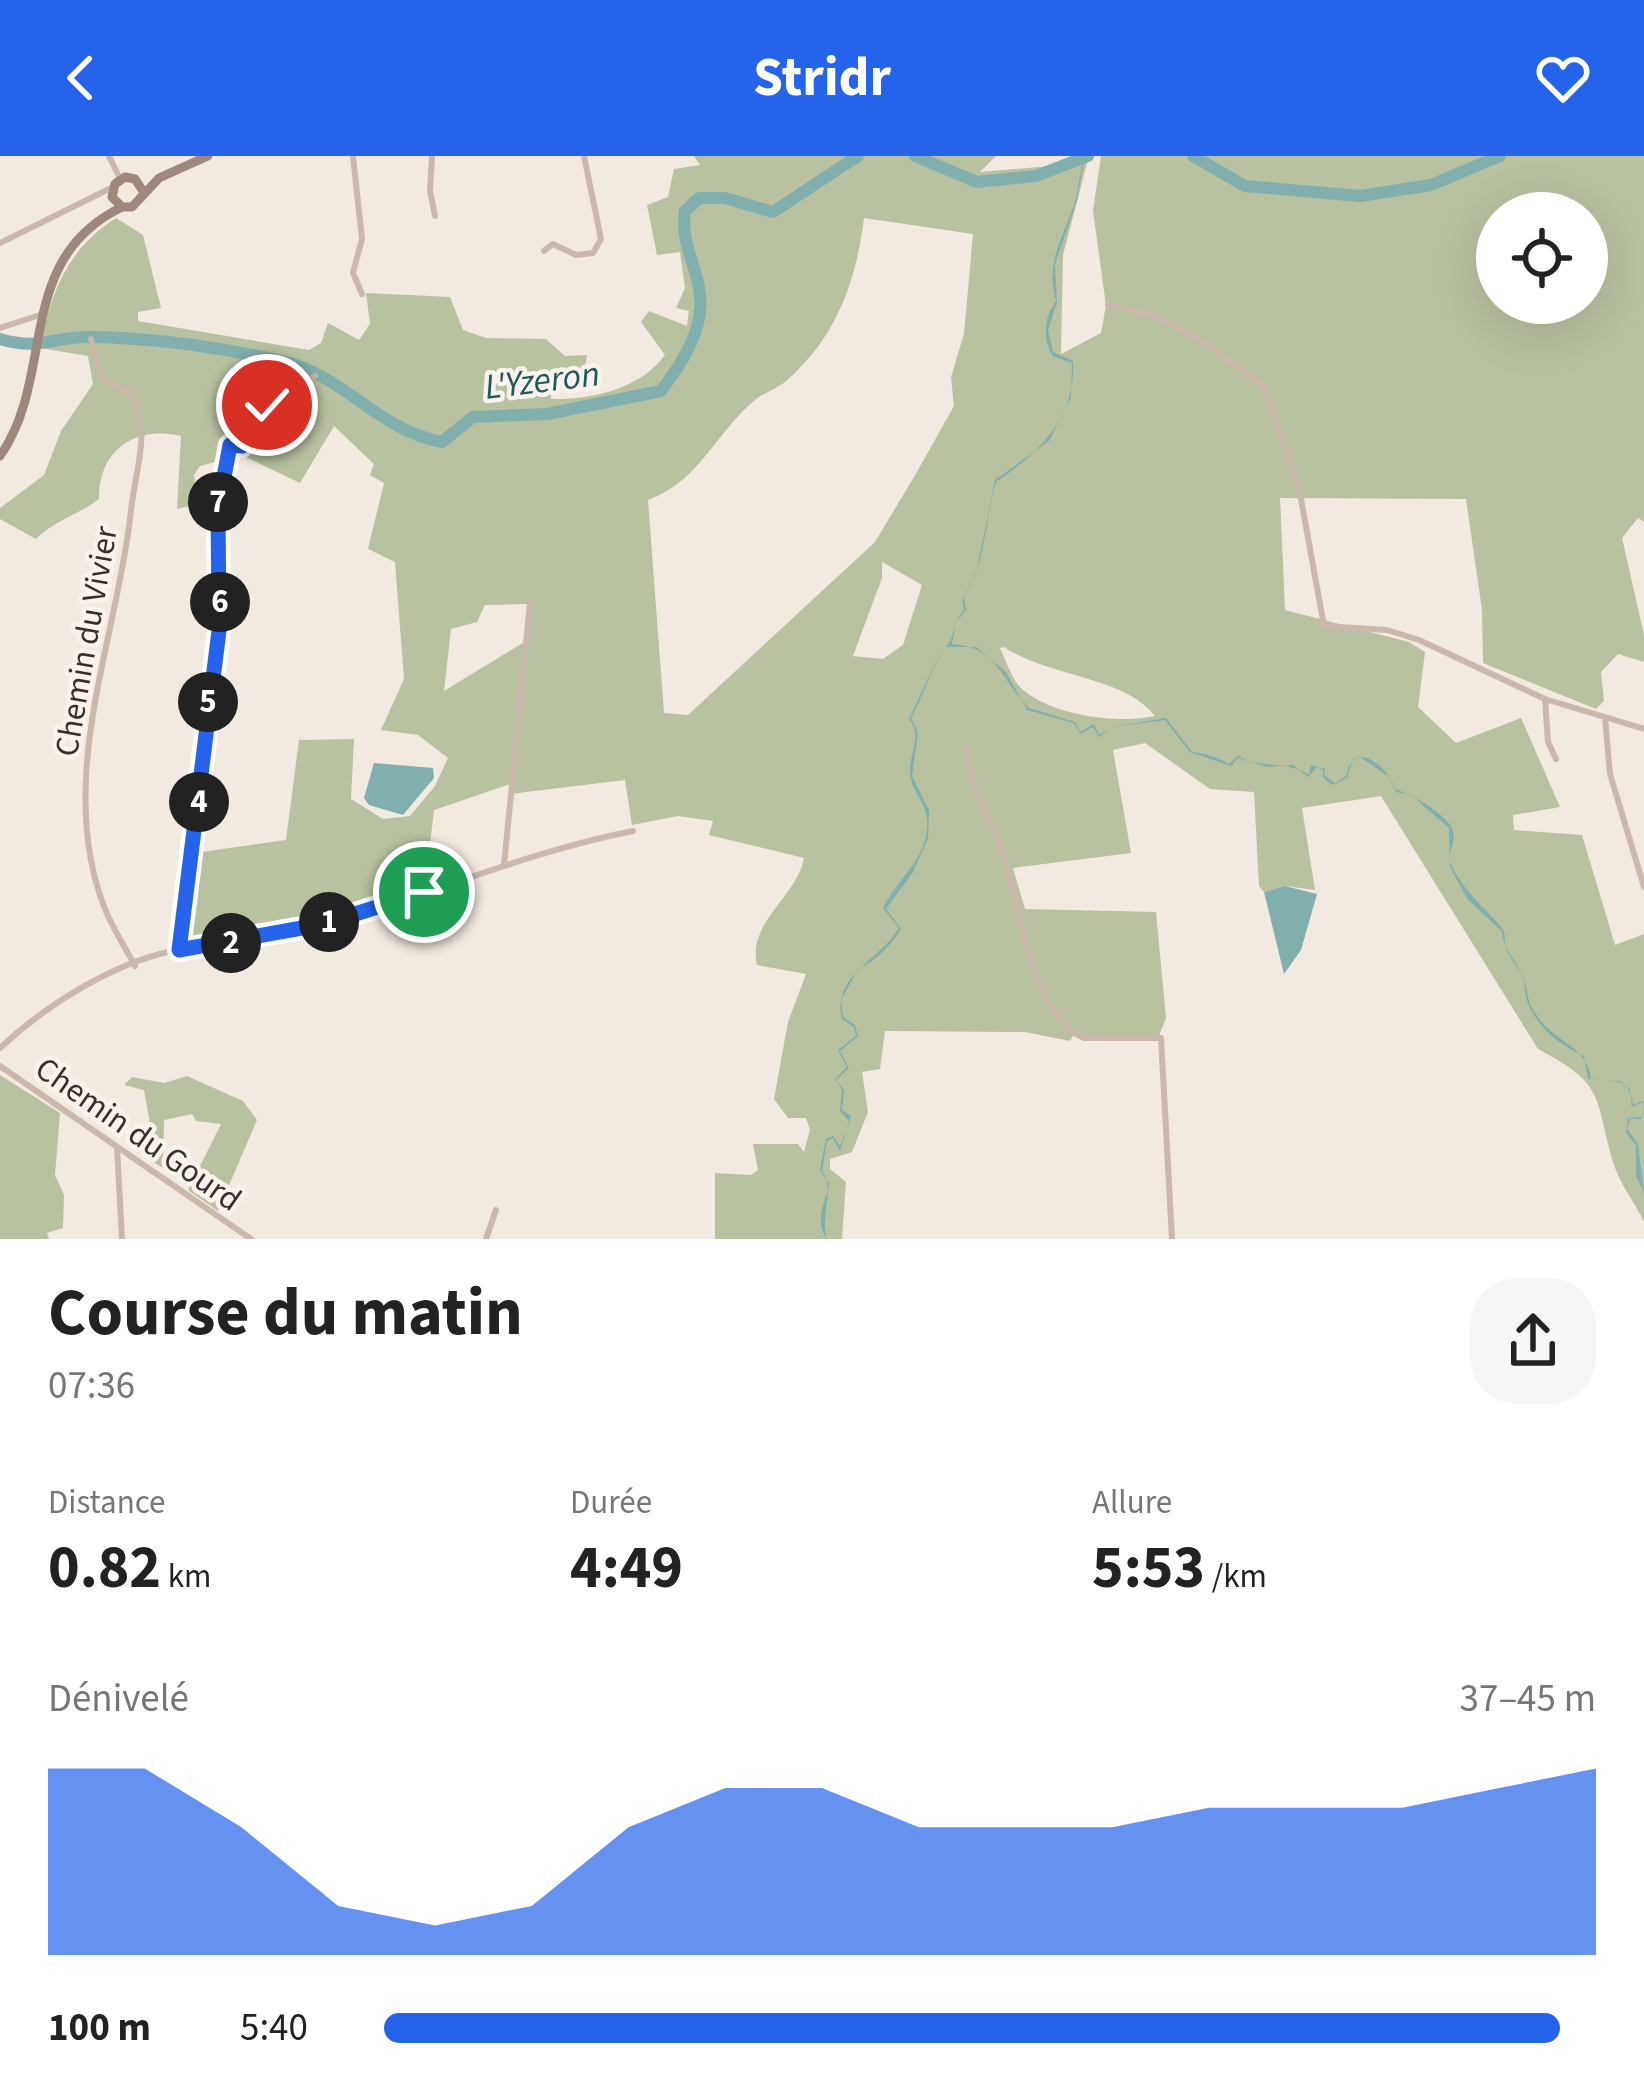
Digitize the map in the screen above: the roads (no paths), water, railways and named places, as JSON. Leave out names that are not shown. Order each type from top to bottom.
[{"type":"main road","points":[[0,456],[21,414],[39,319],[75,241],[103,216],[137,205],[143,191],[159,178],[208,156]]},
{"type":"main road","points":[[103,216],[115,187],[135,179],[159,178]]},
{"type":"main road","points":[[135,179],[143,191]]},
{"type":"main road","points":[[115,187],[122,207]]},
{"type":"street","points":[[0,243],[115,187],[109,156]]},
{"type":"street","points":[[353,156],[362,239],[353,273],[362,294]]},
{"type":"street","points":[[432,156],[430,191],[435,216]]},
{"type":"street","points":[[544,251],[545,246],[561,244],[576,255],[593,254],[601,239],[584,156]]},
{"type":"street","points":[[1108,305],[1153,315],[1204,342],[1264,386],[1309,527],[1324,626],[1387,630],[1419,640],[1545,699],[1644,729]]},
{"type":"street","points":[[0,328],[39,319]]},
{"type":"street","name":"Chemin du Vivier","points":[[92,339],[103,379],[134,395],[145,438],[86,781],[87,829],[104,906],[135,966]]},
{"type":"street","points":[[179,950],[219,631],[218,509],[226,458],[230,445],[242,446],[267,405],[315,376]]},
{"type":"street","points":[[504,865],[530,604]]},
{"type":"street","points":[[1545,699],[1548,742],[1556,759]]},
{"type":"street","points":[[1605,718],[1610,774],[1644,887]]},
{"type":"street","points":[[967,749],[1005,860],[1031,961],[1060,1017],[1084,1038],[1161,1038],[1172,1239]]},
{"type":"street","points":[[0,1048],[57,1000],[179,950],[324,924],[504,865],[633,831]]},
{"type":"street","name":"Chemin du Gourd","points":[[0,1066],[250,1239]]},
{"type":"street","points":[[117,1147],[122,1239]]},
{"type":"street","points":[[486,1239],[496,1210]]},
{"type":"water","points":[[1084,158],[1077,201],[1055,264],[1057,303],[1048,330],[1053,352],[1073,361],[1071,386],[1072,363],[1053,356],[1046,328],[1056,301],[1054,264],[1076,200]]},
{"type":"water","points":[[1034,452],[996,482],[977,570],[995,480]]},
{"type":"water","points":[[969,647],[976,647],[1006,672],[1021,699],[989,658]]},
{"type":"water","points":[[935,665],[911,718],[918,732],[912,776],[929,810],[928,838],[913,872],[886,909],[901,929],[882,953],[861,967],[899,928],[883,908],[924,844],[927,817],[911,779],[915,738],[909,719]]},
{"type":"water","points":[[1021,699],[1029,708],[1075,722],[1080,732],[1094,724],[1099,735],[1109,730],[1099,737],[1093,727],[1080,734],[1074,723],[1027,710]]},
{"type":"water","points":[[1166,718],[1192,752],[1229,764],[1238,756],[1283,766],[1268,767],[1238,758],[1231,766],[1190,752],[1165,720],[1112,727]]},
{"type":"water","points":[[374,763],[433,768],[434,778],[403,815],[369,805],[364,798]]},
{"type":"water","points":[[1352,763],[1347,778],[1332,785],[1317,767],[1308,777],[1299,770],[1309,775],[1311,765],[1325,769],[1324,775],[1335,783],[1346,776]]},
{"type":"water","points":[[1414,797],[1450,825],[1452,867],[1503,930],[1505,945],[1502,931],[1468,900],[1450,867],[1449,828]]},
{"type":"water","points":[[1285,886],[1317,894],[1301,950],[1284,974],[1264,892]]},
{"type":"water","points":[[1523,976],[1539,1019],[1579,1053],[1538,1021],[1527,1000]]},
{"type":"water","points":[[841,1001],[843,1017],[855,1025],[858,1036],[840,1051],[849,1068],[836,1080],[844,1090],[842,1110],[851,1116],[849,1121],[840,1111],[842,1090],[835,1079],[847,1067],[838,1050],[856,1036],[854,1027],[842,1019]]},
{"type":"water","points":[[1641,1117],[1630,1119],[1627,1129],[1638,1144],[1644,1193],[1636,1176],[1636,1145],[1626,1133],[1628,1118]]},
{"type":"water","points":[[846,1131],[840,1151],[833,1138],[827,1141],[822,1171],[826,1179],[820,1170],[826,1139],[833,1136],[840,1146]]},
{"type":"water","points":[[828,1190],[825,1222],[827,1239],[821,1217]]},
{"type":"waterway","name":"L'Yzeron","points":[[0,339],[26,344],[78,337],[139,339],[286,362],[327,379],[400,427],[442,442],[473,417],[547,414],[661,391],[690,346],[700,308],[685,211],[699,198],[725,198],[773,212],[858,156]]},
{"type":"waterway","name":"L'Yzeron","points":[[915,156],[977,182],[1036,176],[1088,156]]},
{"type":"waterway","name":"L'Yzeron","points":[[1193,156],[1245,186],[1360,196],[1431,185],[1500,156]]}]
